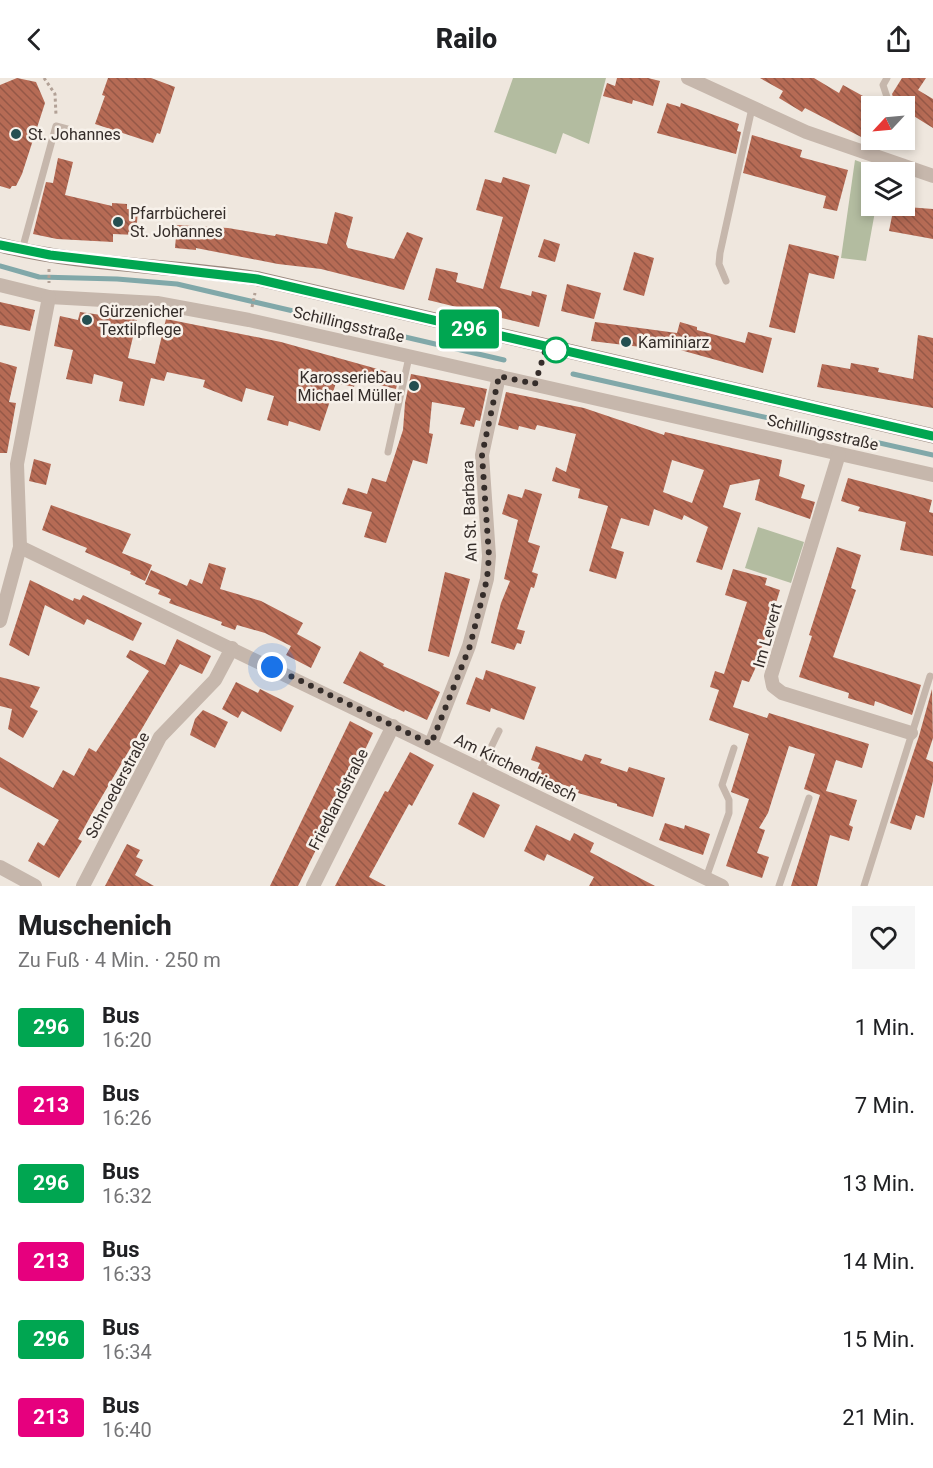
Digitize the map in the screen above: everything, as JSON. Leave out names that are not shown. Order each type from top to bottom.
[{"type":"main road","name":"Schillingsstraße","points":[[0,245],[22,250],[257,279],[933,436]]},
{"type":"street","points":[[688,78],[705,82],[753,108],[806,132],[861,144]]},
{"type":"street","points":[[877,150],[933,176]]},
{"type":"street","name":"Schillingsstraße","points":[[0,285],[157,303],[249,320],[933,475]]},
{"type":"street","points":[[0,621],[20,547],[17,464],[49,290]]},
{"type":"street","name":"An St. Barbara","points":[[431,744],[470,646],[487,579],[489,556],[482,455],[499,376]]},
{"type":"street","name":"Im Levert","points":[[839,454],[771,676],[773,686],[782,693],[911,733]]},
{"type":"street","name":"Am Kirchendriesch","points":[[20,547],[722,886]]},
{"type":"street","name":"Schroederstraße","points":[[83,886],[160,737],[215,680],[232,648]]},
{"type":"street","name":"Friedlandstraße","points":[[313,886],[393,726]]},
{"type":"street","points":[[0,867],[35,886]]},
{"type":"lane","points":[[887,78],[883,85],[887,96]]},
{"type":"lane","points":[[726,281],[720,264],[720,253],[753,108]]},
{"type":"lane","points":[[22,250],[56,126],[71,130]]},
{"type":"lane","points":[[388,452],[409,357]]},
{"type":"lane","points":[[864,886],[930,676]]},
{"type":"lane","points":[[481,768],[499,731]]},
{"type":"lane","points":[[706,878],[729,813],[730,805],[722,785],[734,748]]},
{"type":"lane","points":[[779,886],[809,798]]},
{"type":"path","points":[[44,78],[55,94],[56,126]]},
{"type":"path","points":[[49,268],[49,290]]},
{"type":"path","points":[[252,304],[254,296]]},
{"type":"green space","points":[[513,78],[606,78],[589,144],[563,133],[556,154],[494,132]]},
{"type":"green space","points":[[855,160],[861,162],[861,216],[874,216],[866,261],[841,258]]},
{"type":"green space","points":[[758,527],[804,542],[791,583],[745,568]]},
{"type":"building","name":"St. Johannes","points":[[17,78],[36,82],[45,103],[22,174],[16,186],[10,189],[0,186],[0,85]]},
{"type":"building","points":[[108,78],[151,78],[175,87],[160,134],[157,133],[153,143],[95,124],[105,96],[102,95]]},
{"type":"building","points":[[617,78],[648,78],[660,81],[653,106],[633,100],[632,104],[603,96],[607,83],[615,86]]},
{"type":"building","points":[[760,78],[814,78],[839,93],[843,85],[863,96],[861,96],[861,137],[805,108],[802,112],[779,98],[783,91]]},
{"type":"building","points":[[902,78],[926,78],[918,90],[933,99],[933,128],[915,117],[915,96],[893,96]]},
{"type":"building","points":[[667,103],[680,107],[681,103],[739,124],[737,131],[741,132],[736,154],[657,133]]},
{"type":"building","points":[[752,135],[802,150],[800,157],[848,170],[837,211],[823,208],[826,196],[743,173]]},
{"type":"building","points":[[58,158],[73,162],[65,195],[112,206],[112,203],[127,204],[127,209],[138,210],[136,235],[113,234],[113,242],[57,239],[33,234],[46,182],[53,183]]},
{"type":"building","points":[[503,177],[530,185],[500,288],[531,296],[532,291],[547,295],[539,327],[428,300],[436,268],[458,273],[456,282],[483,289],[503,217],[476,210],[485,179],[501,183]]},
{"type":"building","points":[[915,208],[933,209],[933,239],[889,231],[892,216],[915,216]]},
{"type":"building","points":[[335,212],[353,217],[346,244],[348,248],[394,259],[407,232],[423,238],[404,290],[321,269],[278,264],[196,248],[196,250],[175,248],[177,225],[228,228],[275,236],[276,234],[327,244]]},
{"type":"building","points":[[544,239],[560,244],[555,262],[538,257]]},
{"type":"building","points":[[789,244],[839,256],[834,279],[809,273],[795,333],[769,327]]},
{"type":"building","points":[[634,252],[654,258],[644,296],[623,290]]},
{"type":"building","points":[[567,284],[601,293],[594,319],[561,311]]},
{"type":"building","points":[[0,302],[35,310],[30,331],[0,325]]},
{"type":"building","points":[[80,312],[137,320],[128,358],[155,364],[166,319],[281,342],[399,375],[396,389],[356,379],[354,387],[336,383],[320,431],[289,421],[288,426],[267,420],[274,396],[246,388],[242,402],[203,387],[205,380],[167,372],[164,381],[151,378],[144,406],[119,401],[123,382],[94,374],[92,384],[66,379],[73,350],[54,346],[60,316],[78,320]]},
{"type":"building","points":[[595,322],[677,333],[680,322],[697,327],[697,330],[745,343],[748,332],[772,338],[763,373],[666,346],[666,350],[591,341]]},
{"type":"building","points":[[918,335],[933,338],[933,408],[817,387],[822,364],[850,369],[851,363],[879,368],[878,372],[913,379]]},
{"type":"building","points":[[0,362],[17,367],[9,402],[16,403],[7,453],[0,453]]},
{"type":"building","points":[[411,374],[487,389],[480,421],[476,420],[474,427],[460,424],[465,408],[432,402],[429,433],[433,434],[427,464],[413,460],[386,543],[364,537],[372,512],[342,504],[348,488],[367,494],[372,478],[386,482],[403,430],[405,403]]},
{"type":"building","points":[[506,392],[584,408],[664,435],[665,432],[782,460],[779,476],[805,485],[801,498],[815,502],[810,519],[755,500],[760,479],[730,485],[723,507],[741,513],[722,570],[696,562],[708,527],[684,515],[682,520],[654,509],[649,526],[621,518],[611,548],[624,552],[616,579],[589,571],[608,506],[578,498],[580,489],[552,481],[556,467],[566,472],[576,434],[537,425],[535,430],[519,426],[518,430],[498,425]],"holes":[[[672,460],[704,470],[692,503],[663,492]]]},
{"type":"building","points":[[34,459],[51,464],[46,485],[29,481]]},
{"type":"building","points":[[848,478],[932,500],[929,512],[933,513],[933,556],[900,550],[906,522],[858,511],[860,507],[841,501]]},
{"type":"building","points":[[525,489],[542,494],[528,542],[540,546],[532,572],[538,574],[534,588],[531,587],[517,629],[525,631],[521,644],[517,643],[514,650],[491,643],[501,603],[510,581],[504,579],[518,520],[502,514],[508,494],[522,498]]},
{"type":"building","points":[[51,505],[131,534],[122,553],[152,565],[145,581],[130,574],[131,572],[85,552],[87,548],[42,530]]},
{"type":"building","points":[[837,547],[861,555],[851,588],[856,590],[833,657],[921,685],[912,715],[875,701],[874,706],[848,698],[849,693],[799,677],[812,636],[809,635]]},
{"type":"building","points":[[209,563],[226,568],[220,589],[261,601],[303,623],[297,634],[321,647],[311,668],[286,655],[291,646],[265,633],[237,625],[235,630],[221,625],[222,622],[169,603],[171,599],[158,594],[160,590],[145,584],[151,570],[187,586],[190,579],[202,584]]},
{"type":"building","points":[[733,569],[767,578],[765,585],[780,590],[755,669],[749,682],[742,680],[733,707],[767,718],[769,713],[869,744],[862,768],[836,760],[826,791],[857,800],[849,825],[853,827],[849,841],[830,835],[817,886],[791,886],[820,795],[804,789],[815,754],[789,746],[768,813],[759,828],[765,830],[757,853],[769,857],[762,878],[726,866],[749,799],[731,792],[749,734],[709,720],[719,690],[710,687],[715,671],[724,674],[747,602],[725,595]]},
{"type":"building","points":[[445,572],[470,579],[449,657],[428,651]]},
{"type":"building","points":[[30,580],[73,601],[74,598],[80,600],[83,595],[142,623],[133,641],[87,619],[84,625],[45,605],[29,656],[9,645]]},
{"type":"building","points":[[177,639],[211,656],[202,674],[180,664],[94,810],[78,839],[82,841],[59,878],[28,861],[38,842],[44,846],[59,820],[0,787],[0,757],[53,788],[63,770],[74,776],[89,748],[96,752],[149,671],[126,657],[130,650],[165,665]]},
{"type":"building","points":[[360,651],[384,664],[383,666],[440,692],[427,720],[405,710],[404,712],[343,683]]},
{"type":"building","points":[[486,670],[536,687],[524,720],[491,708],[490,712],[466,704],[476,677],[483,680]]},
{"type":"building","points":[[0,677],[40,687],[30,707],[38,711],[23,738],[8,729],[12,709],[0,706]]},
{"type":"building","points":[[236,682],[258,693],[260,689],[294,706],[281,732],[242,711],[238,718],[222,709]]},
{"type":"building","points":[[932,689],[933,738],[926,759],[933,762],[933,781],[924,818],[916,815],[911,830],[890,823]]},
{"type":"building","points":[[203,710],[228,722],[215,748],[190,735],[195,719]]},
{"type":"building","points":[[350,721],[373,733],[352,777],[298,886],[270,886]]},
{"type":"building","points":[[536,746],[582,761],[585,754],[602,759],[600,763],[627,772],[629,767],[665,778],[653,817],[578,793],[579,790],[535,775],[540,763],[531,760]]},
{"type":"building","points":[[410,752],[434,765],[412,806],[409,804],[369,877],[386,886],[335,886],[385,791],[388,792]]},
{"type":"building","points":[[473,792],[500,805],[484,838],[458,824]]},
{"type":"building","points":[[665,823],[684,829],[685,825],[710,834],[703,855],[659,840]]},
{"type":"building","points":[[536,825],[570,841],[574,833],[594,843],[590,852],[655,886],[589,886],[594,877],[547,854],[544,861],[524,851]]},
{"type":"building","points":[[127,844],[140,850],[136,857],[143,860],[135,875],[154,886],[105,886]]},
{"type":"waterway","points":[[0,266],[39,277],[117,279],[177,284],[504,360]]},
{"type":"waterway","points":[[573,374],[933,455]]},
{"type":"bus line","name":"296","points":[[0,245],[50,255],[257,279],[554,350],[933,436]]},
{"type":"place","name":"St. Johannes","points":[[16,134]]},
{"type":"place","name":"Pfarrbücherei St. Johannes","points":[[118,222]]},
{"type":"place","name":"Gürzenicher Textilpflege","points":[[87,320]]},
{"type":"place","name":"Kaminiarz","points":[[626,342]]},
{"type":"place","name":"Karosseriebau Michael Müller","points":[[414,386]]},
{"type":"route","points":[[272,667],[431,744],[470,646],[487,579],[489,556],[482,455],[499,376],[535,384],[546,348],[556,350]]}]
